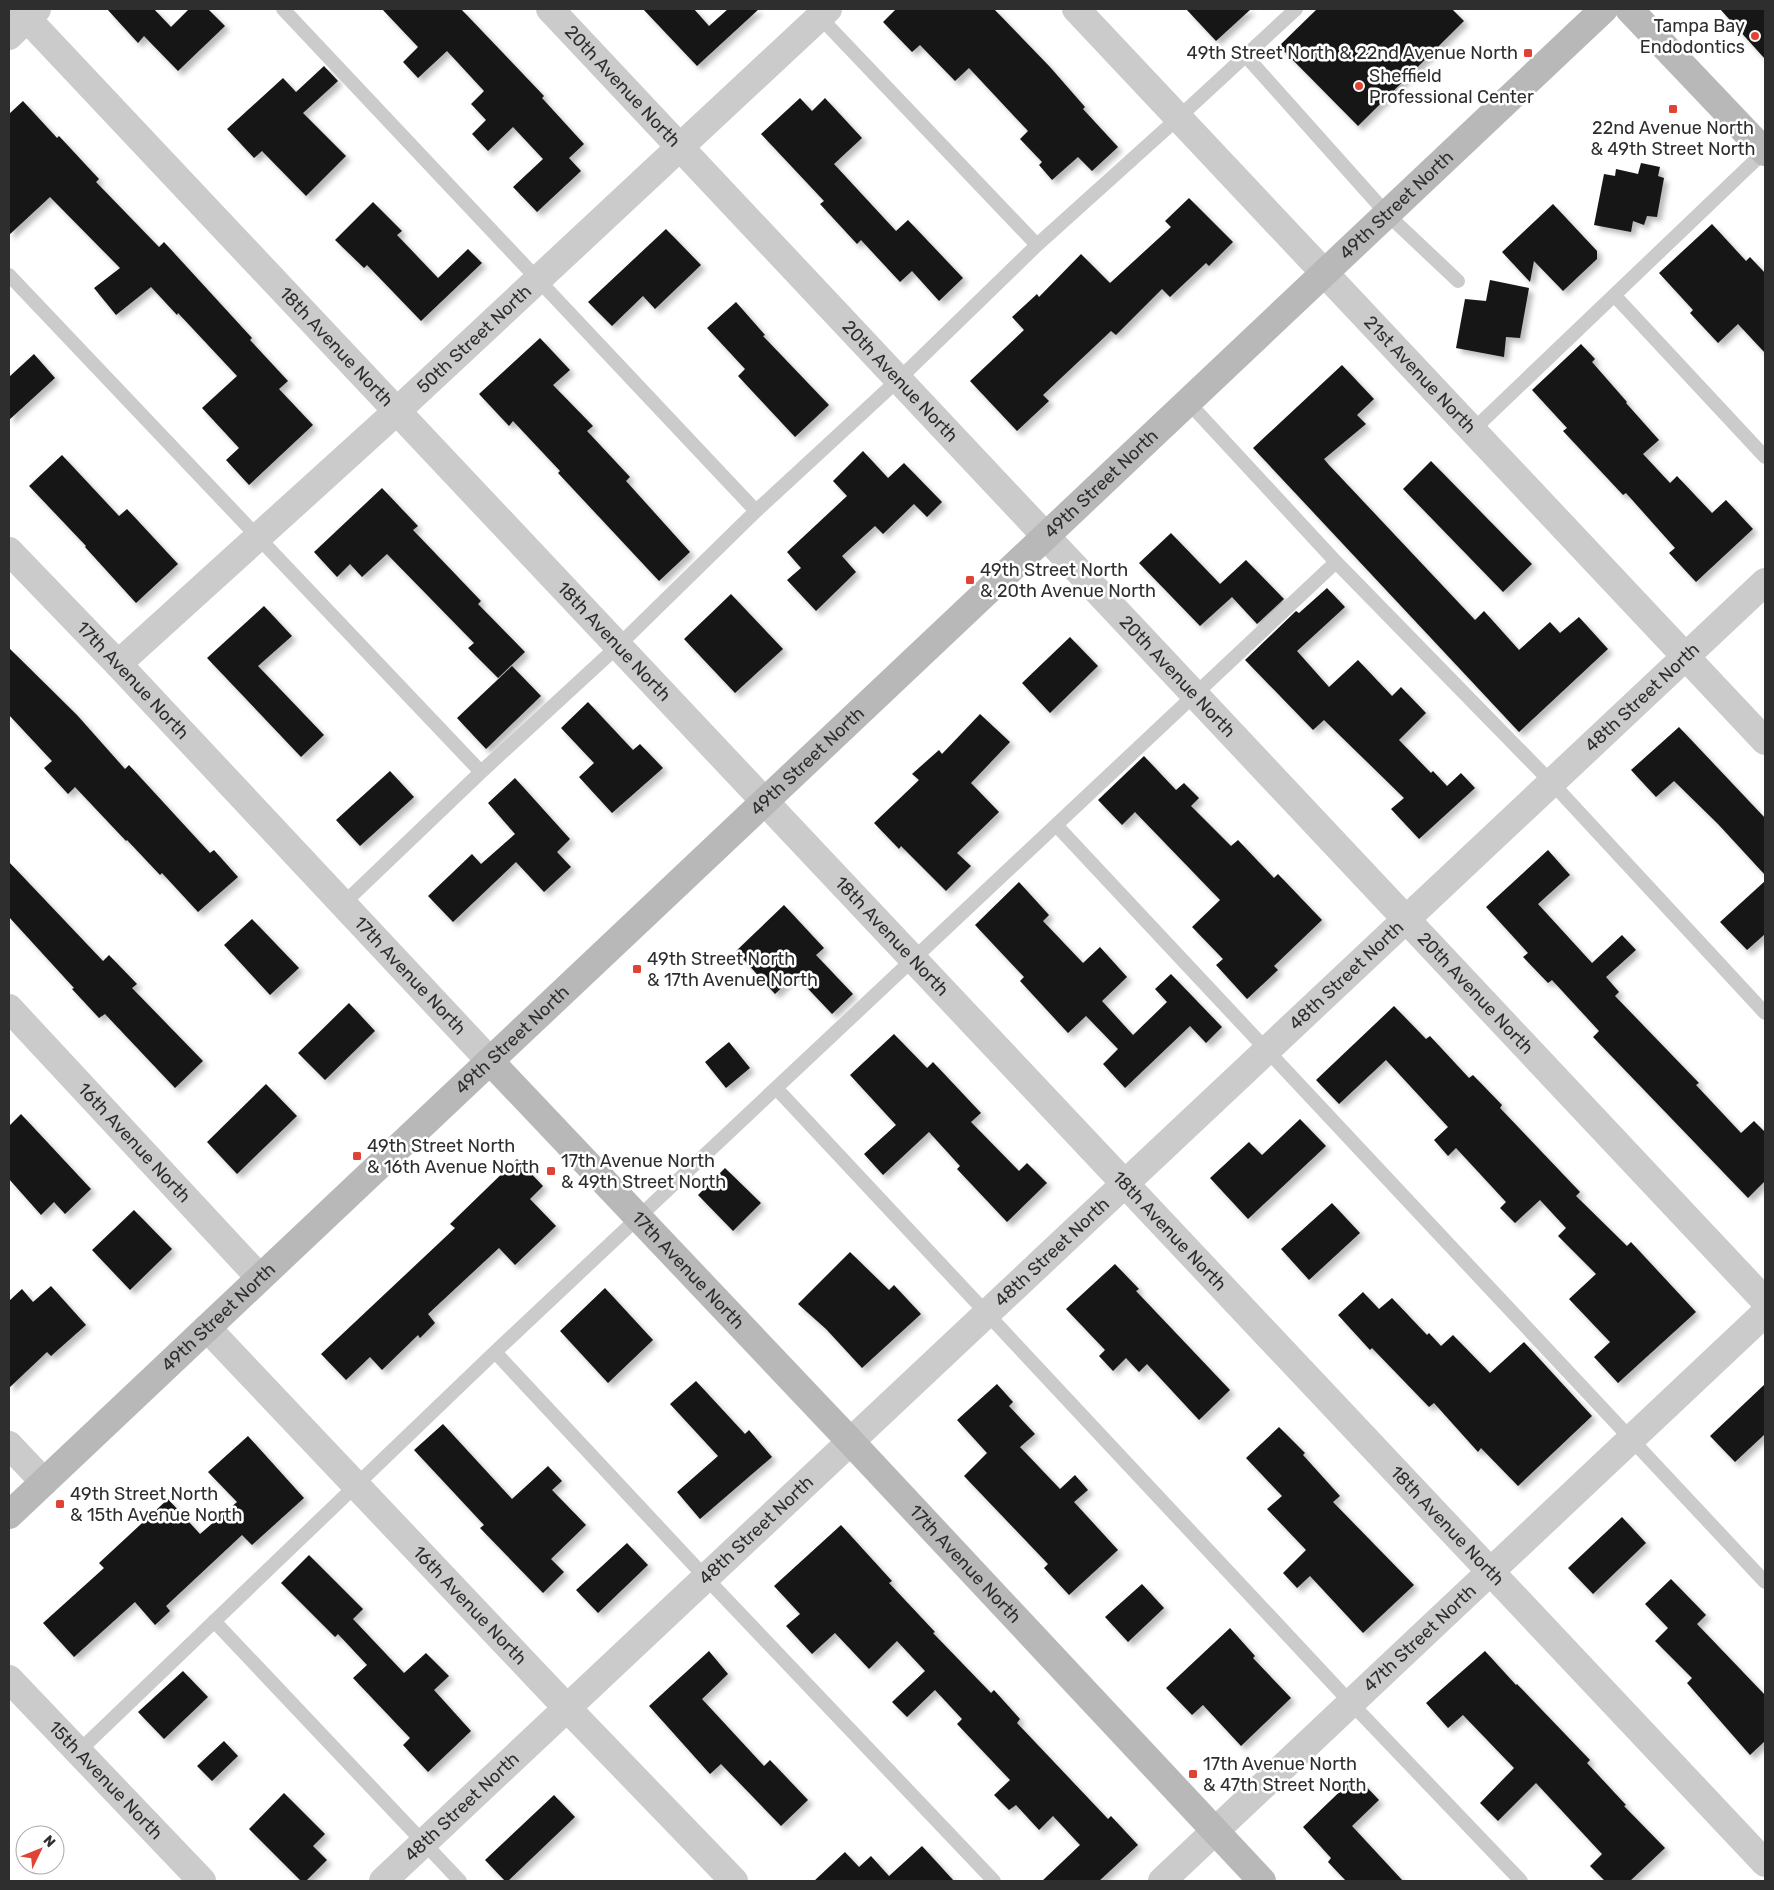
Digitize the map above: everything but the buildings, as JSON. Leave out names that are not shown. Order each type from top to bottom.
[{"type":"main road","name":"49th Street North","points":[[9,1515],[1604,9]]},
{"type":"main road","points":[[1629,9],[1765,152]]},
{"type":"main road","name":"17th Avenue North","points":[[490,1061],[851,1442],[1214,1832],[1262,1881]]},
{"type":"street","name":"20th Avenue North","points":[[550,9],[1765,1301]]},
{"type":"street","name":"21st Avenue North","points":[[1076,9],[1765,740]]},
{"type":"street","name":"50th Street North","points":[[118,664],[397,411],[539,279],[680,147],[820,11]]},
{"type":"street","name":"18th Avenue North","points":[[23,18],[397,411],[1765,1863]]},
{"type":"street","name":"17th Avenue North","points":[[9,551],[118,664],[490,1061]]},
{"type":"street","name":"48th Street North","points":[[383,1881],[1765,582]]},
{"type":"street","name":"16th Avenue North","points":[[9,1008],[260,1278]]},
{"type":"street","name":"47th Street North","points":[[1162,1881],[1765,1313]]},
{"type":"street","name":"16th Avenue North","points":[[207,1328],[567,1708],[734,1881]]},
{"type":"street","points":[[9,1445],[44,1482]]},
{"type":"street","name":"15th Avenue North","points":[[9,1679],[202,1881]]},
{"type":"lane","points":[[283,9],[756,511]]},
{"type":"lane","points":[[343,904],[481,772],[618,646],[756,511],[898,380],[1037,244],[1296,9]]},
{"type":"lane","points":[[820,11],[1037,244]]},
{"type":"lane","points":[[1245,55],[1387,214],[1458,281]]},
{"type":"lane","points":[[1473,430],[1765,152]]},
{"type":"lane","points":[[9,274],[481,772]]},
{"type":"lane","points":[[1614,295],[1765,457]]},
{"type":"lane","points":[[1188,402],[1336,562],[1552,782],[1765,1013]]},
{"type":"lane","points":[[78,1752],[495,1352],[1336,562]]},
{"type":"lane","points":[[1056,826],[1765,1582]]},
{"type":"lane","points":[[776,1088],[1520,1881]]},
{"type":"lane","points":[[495,1352],[706,1578],[994,1881]]},
{"type":"lane","points":[[214,1621],[460,1881]]},
{"type":"place","name":"Tampa Bay Endodontics","points":[[1755,36]]},
{"type":"place","name":"49th Street North & 22nd Avenue North","points":[[1528,53]]},
{"type":"place","name":"Sheffield Professional Center","points":[[1359,86]]},
{"type":"place","name":"22nd Avenue North & 49th Street North","points":[[1673,109]]},
{"type":"place","name":"49th Street North & 20th Avenue North","points":[[970,580]]},
{"type":"place","name":"49th Street North & 17th Avenue North","points":[[637,969]]},
{"type":"place","name":"49th Street North & 16th Avenue North","points":[[357,1156]]},
{"type":"place","name":"17th Avenue North & 49th Street North","points":[[551,1171]]},
{"type":"place","name":"49th Street North & 15th Avenue North","points":[[60,1504]]},
{"type":"place","name":"17th Avenue North & 47th Street North","points":[[1193,1774]]}]
